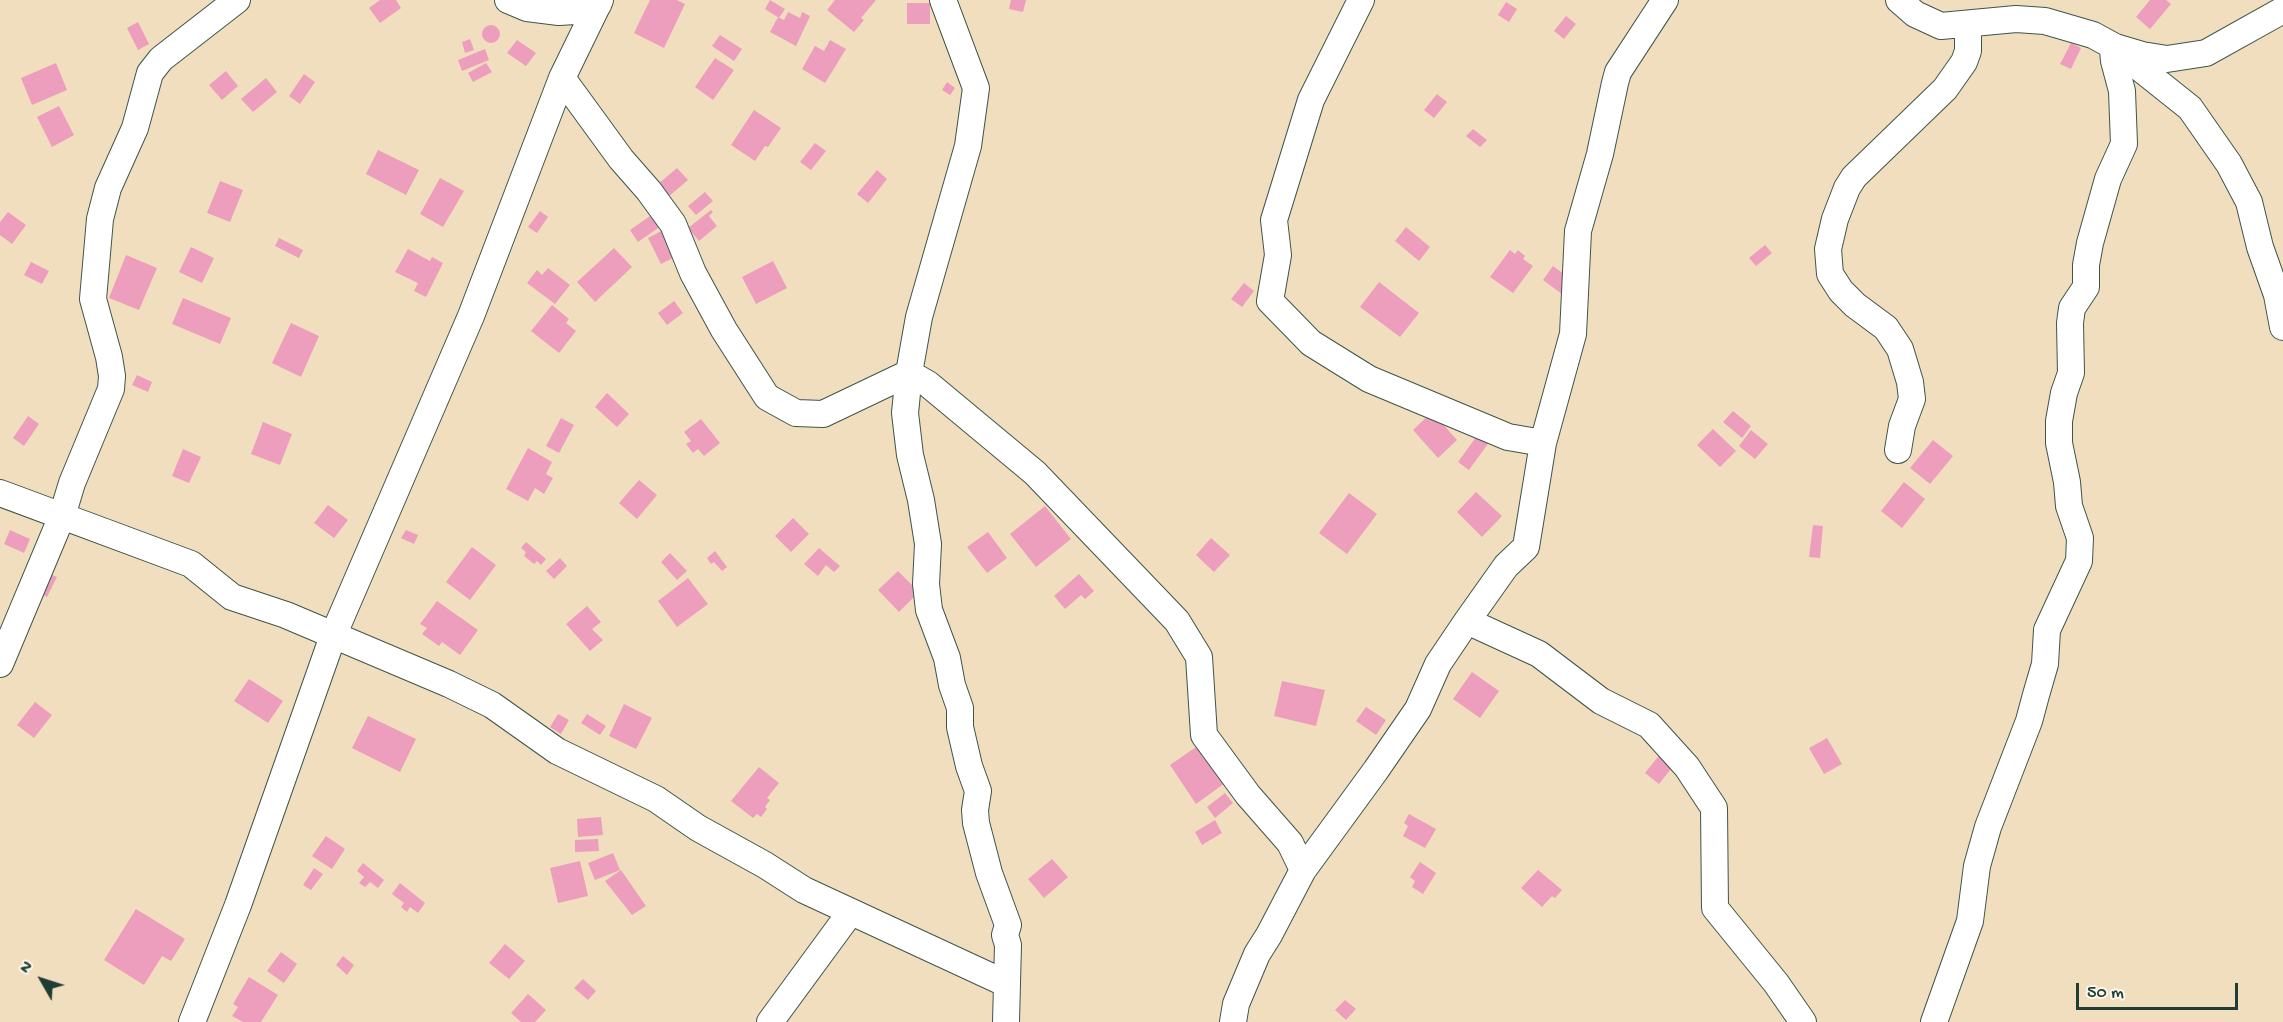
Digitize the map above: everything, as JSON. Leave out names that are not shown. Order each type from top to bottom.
[{"type":"street","points":[[0,664],[62,516],[72,483],[111,389],[112,376],[109,357],[93,299],[100,219],[108,188],[135,128],[150,73],[161,59],[237,0]]},
{"type":"street","points":[[508,0],[527,8],[559,12],[575,11],[599,2]]},
{"type":"street","points":[[943,0],[976,88],[968,146],[918,317],[905,413],[909,455],[921,500],[928,544],[926,584],[929,610],[947,658],[952,685],[960,708],[960,727],[969,766],[978,791],[975,810],[976,823],[989,873],[1008,926],[1005,935],[1008,945],[1006,1022]]},
{"type":"street","points":[[1361,0],[1311,100],[1274,220],[1278,255],[1270,301],[1311,343],[1369,379],[1508,437],[1543,443]]},
{"type":"street","points":[[1230,1016],[1257,954],[1303,870],[1418,709],[1438,664],[1467,621],[1506,566],[1526,547],[1543,443],[1573,334],[1578,231],[1600,154],[1615,83],[1618,72],[1665,0]]},
{"type":"street","points":[[1899,0],[1928,22],[1941,26],[2016,20],[2045,21],[2093,35],[2117,47],[2142,55],[2167,59],[2206,53],[2283,10]]},
{"type":"street","points":[[2016,20],[2033,0]]},
{"type":"street","points":[[192,1022],[238,905],[333,636],[471,316],[562,78],[599,2]]},
{"type":"street","points":[[1898,450],[1902,426],[1912,399],[1910,382],[1900,349],[1886,328],[1840,291],[1830,274],[1828,249],[1834,219],[1846,188],[1854,177],[1945,89],[1964,62],[1968,51],[1968,24]]},
{"type":"street","points":[[2117,47],[2122,56],[2190,108],[2229,164],[2249,202],[2260,247],[2277,295],[2283,327]]},
{"type":"street","points":[[1934,1022],[1970,921],[1977,866],[1988,827],[2029,721],[2045,664],[2046,630],[2079,561],[2080,538],[2069,506],[2059,443],[2059,422],[2064,393],[2071,373],[2072,308],[2086,286],[2086,265],[2090,243],[2108,179],[2124,144],[2122,90],[2114,61],[2117,47]]},
{"type":"street","points":[[562,78],[621,159],[649,190],[673,224],[693,273],[723,330],[767,397],[796,413],[823,414],[909,373]]},
{"type":"street","points":[[909,373],[928,384],[1035,473],[1177,621],[1199,657],[1204,735],[1248,795],[1290,843],[1303,870]]},
{"type":"street","points":[[0,492],[191,564],[232,597],[286,615],[449,684],[492,705],[557,751],[656,799],[698,828],[765,865],[804,890],[1007,984]]},
{"type":"street","points":[[1467,621],[1539,654],[1601,701],[1649,724],[1688,767],[1714,808],[1715,908],[1776,983],[1803,1022]]},
{"type":"street","points":[[770,1022],[850,913]]},
{"type":"building","points":[[380,0],[396,0],[401,8],[380,23],[369,8]]},
{"type":"building","points":[[650,0],[677,0],[685,4],[664,48],[634,33]]},
{"type":"building","points":[[770,0],[785,9],[779,18],[765,9]]},
{"type":"building","points":[[835,0],[876,0],[861,18],[864,20],[854,32],[827,10]]},
{"type":"building","points":[[1011,0],[1026,0],[1023,12],[1009,9]]},
{"type":"building","points":[[2150,0],[2166,0],[2171,4],[2150,29],[2136,17]]},
{"type":"building","points":[[1506,2],[1517,9],[1509,22],[1498,15]]},
{"type":"building","points":[[907,3],[930,3],[930,24],[907,24]]},
{"type":"building","points":[[788,12],[800,18],[802,12],[810,16],[796,46],[770,32],[778,17],[784,20]]},
{"type":"building","points":[[1566,16],[1576,24],[1564,39],[1554,31]]},
{"type":"building","points":[[138,22],[149,44],[138,50],[127,28]]},
{"type":"building","points":[[491,25],[499,30],[500,34],[495,42],[491,43],[483,38],[482,34],[487,26]]},
{"type":"building","points":[[720,35],[742,49],[734,61],[712,46]]},
{"type":"building","points":[[470,39],[474,50],[465,53],[462,42]]},
{"type":"building","points":[[517,40],[536,53],[526,66],[507,53]]},
{"type":"building","points":[[830,40],[846,49],[825,83],[802,69],[815,46],[824,51]]},
{"type":"building","points":[[2071,43],[2081,48],[2071,69],[2060,64]]},
{"type":"building","points":[[485,49],[489,60],[462,71],[458,60]]},
{"type":"building","points":[[715,58],[734,70],[713,100],[695,87]]},
{"type":"building","points":[[56,63],[67,90],[32,105],[21,78]]},
{"type":"building","points":[[486,63],[492,72],[473,82],[468,73]]},
{"type":"building","points":[[226,71],[238,86],[222,100],[209,85]]},
{"type":"building","points":[[304,74],[315,82],[300,104],[289,96]]},
{"type":"building","points":[[266,78],[277,92],[253,112],[241,99]]},
{"type":"building","points":[[947,82],[955,88],[950,95],[942,90]]},
{"type":"building","points":[[1437,94],[1447,102],[1434,118],[1424,110]]},
{"type":"building","points":[[59,106],[74,135],[52,147],[37,117]]},
{"type":"building","points":[[754,110],[781,128],[755,161],[731,145]]},
{"type":"building","points":[[1473,129],[1487,140],[1480,147],[1466,136]]},
{"type":"building","points":[[815,143],[826,151],[811,170],[800,162]]},
{"type":"building","points":[[378,150],[419,170],[406,195],[366,174]]},
{"type":"building","points":[[677,168],[688,180],[668,197],[657,185]]},
{"type":"building","points":[[877,170],[887,179],[868,203],[857,194]]},
{"type":"building","points":[[440,178],[464,191],[443,227],[420,214]]},
{"type":"building","points":[[220,181],[243,190],[230,222],[207,213]]},
{"type":"building","points":[[705,192],[713,201],[696,215],[688,206]]},
{"type":"building","points":[[711,210],[713,212],[709,216],[717,226],[699,241],[688,228]]},
{"type":"building","points":[[540,211],[548,217],[537,233],[528,227]]},
{"type":"building","points":[[8,212],[26,225],[12,244],[0,235],[0,222]]},
{"type":"building","points":[[653,214],[661,226],[638,242],[630,230]]},
{"type":"building","points":[[1406,227],[1430,247],[1419,261],[1395,241]]},
{"type":"building","points":[[665,229],[679,255],[661,264],[648,238]]},
{"type":"building","points":[[279,238],[303,250],[299,258],[275,246]]},
{"type":"building","points":[[1765,245],[1772,253],[1756,266],[1749,258]]},
{"type":"building","points":[[191,247],[214,258],[202,283],[179,272]]},
{"type":"building","points":[[614,248],[632,267],[595,302],[577,282]]},
{"type":"building","points":[[408,249],[430,261],[432,257],[443,263],[426,297],[414,291],[418,283],[395,272]]},
{"type":"building","points":[[1510,250],[1515,254],[1518,250],[1525,256],[1523,259],[1533,266],[1513,293],[1490,277]]},
{"type":"building","points":[[126,255],[157,268],[139,310],[109,298]]},
{"type":"building","points":[[773,261],[787,288],[756,304],[742,277]]},
{"type":"building","points":[[31,262],[49,271],[42,284],[24,275]]},
{"type":"building","points":[[1553,266],[1572,280],[1562,294],[1543,280]]},
{"type":"building","points":[[548,268],[570,285],[555,304],[527,283],[537,270],[542,275]]},
{"type":"building","points":[[1379,282],[1419,313],[1400,337],[1360,307]]},
{"type":"building","points":[[1244,283],[1254,291],[1242,307],[1231,299]]},
{"type":"building","points":[[183,298],[231,318],[220,344],[172,324]]},
{"type":"building","points":[[674,301],[683,313],[667,325],[658,313]]},
{"type":"building","points":[[552,305],[569,319],[566,323],[576,331],[559,353],[531,331]]},
{"type":"building","points":[[291,323],[319,336],[301,377],[272,363]]},
{"type":"building","points":[[137,375],[152,382],[148,392],[132,385]]},
{"type":"building","points":[[607,393],[629,414],[617,427],[595,407]]},
{"type":"building","points":[[1733,411],[1751,426],[1742,438],[1723,422]]},
{"type":"building","points":[[1432,412],[1457,440],[1438,458],[1413,430]]},
{"type":"building","points":[[28,416],[39,424],[24,446],[13,438]]},
{"type":"building","points":[[561,418],[574,425],[559,453],[546,446]]},
{"type":"building","points":[[701,419],[720,443],[704,456],[698,449],[693,453],[686,444],[691,441],[684,432]]},
{"type":"building","points":[[263,422],[292,434],[280,465],[251,454]]},
{"type":"building","points":[[1713,429],[1736,451],[1720,467],[1697,445]]},
{"type":"building","points":[[1751,430],[1768,444],[1755,459],[1739,446]]},
{"type":"building","points":[[1479,433],[1490,441],[1469,470],[1458,462]]},
{"type":"building","points":[[1933,440],[1953,456],[1930,484],[1910,468]]},
{"type":"building","points":[[528,448],[552,462],[546,474],[553,478],[544,494],[535,488],[528,501],[506,489]]},
{"type":"building","points":[[183,449],[201,457],[189,483],[172,476]]},
{"type":"building","points":[[639,480],[657,495],[637,519],[619,503]]},
{"type":"building","points":[[1904,482],[1925,499],[1902,528],[1881,511]]},
{"type":"building","points":[[1476,492],[1502,516],[1482,537],[1457,512]]},
{"type":"building","points":[[1349,493],[1377,514],[1347,554],[1319,533]]},
{"type":"building","points":[[328,505],[348,520],[334,538],[314,523]]},
{"type":"building","points":[[1045,506],[1071,539],[1036,567],[1010,534]]},
{"type":"building","points":[[793,518],[809,534],[791,552],[775,536]]},
{"type":"building","points":[[1813,525],[1823,526],[1820,558],[1809,557]]},
{"type":"building","points":[[10,530],[30,539],[24,553],[4,544]]},
{"type":"building","points":[[406,530],[418,535],[414,544],[401,538]]},
{"type":"building","points":[[988,532],[1007,558],[987,573],[967,547]]},
{"type":"building","points":[[1211,538],[1230,555],[1214,572],[1196,555]]},
{"type":"building","points":[[526,542],[546,559],[541,565],[537,561],[534,564],[524,556],[526,552],[521,548]]},
{"type":"building","points":[[472,547],[496,565],[470,600],[446,582]]},
{"type":"building","points":[[819,548],[840,566],[834,572],[826,565],[818,576],[804,564]]},
{"type":"building","points":[[715,551],[727,567],[722,571],[714,562],[711,564],[707,558]]},
{"type":"building","points":[[670,553],[687,571],[677,580],[661,562]]},
{"type":"building","points":[[560,558],[567,566],[554,579],[546,571]]},
{"type":"building","points":[[898,571],[919,592],[899,612],[878,590]]},
{"type":"building","points":[[47,573],[57,577],[47,597],[38,592]]},
{"type":"building","points":[[1079,574],[1094,591],[1085,599],[1081,595],[1065,609],[1054,596]]},
{"type":"building","points":[[688,578],[708,604],[677,627],[658,601]]},
{"type":"building","points":[[437,601],[478,630],[460,655],[442,642],[439,646],[422,634],[427,628],[420,624]]},
{"type":"building","points":[[587,606],[601,622],[592,629],[603,640],[590,651],[566,624]]},
{"type":"building","points":[[1472,672],[1499,691],[1480,718],[1453,699]]},
{"type":"building","points":[[249,679],[283,701],[268,723],[234,701]]},
{"type":"building","points":[[1282,681],[1325,690],[1316,726],[1274,716]]},
{"type":"building","points":[[35,702],[52,715],[34,738],[17,725]]},
{"type":"building","points":[[624,704],[652,718],[636,749],[609,736]]},
{"type":"building","points":[[1366,707],[1386,720],[1376,735],[1356,721]]},
{"type":"building","points":[[558,714],[569,720],[561,734],[550,727]]},
{"type":"building","points":[[587,714],[606,726],[600,735],[581,723]]},
{"type":"building","points":[[368,716],[416,739],[400,772],[352,748]]},
{"type":"building","points":[[1827,738],[1842,764],[1824,774],[1809,748]]},
{"type":"building","points":[[1199,745],[1225,783],[1196,804],[1170,765]]},
{"type":"building","points":[[1661,753],[1675,764],[1659,784],[1645,773]]},
{"type":"building","points":[[759,767],[779,783],[767,798],[770,800],[765,807],[767,809],[761,817],[757,814],[753,818],[731,801]]},
{"type":"building","points":[[1225,793],[1233,803],[1215,818],[1207,807]]},
{"type":"building","points":[[1409,814],[1436,829],[1425,848],[1403,836],[1408,826],[1404,823]]},
{"type":"building","points":[[601,817],[603,835],[578,837],[577,819]]},
{"type":"building","points":[[1215,820],[1222,833],[1202,845],[1195,832]]},
{"type":"building","points":[[326,836],[345,849],[332,869],[312,856]]},
{"type":"building","points":[[598,839],[599,851],[575,852],[575,840]]},
{"type":"building","points":[[613,853],[620,870],[595,880],[588,863]]},
{"type":"building","points":[[1052,859],[1068,877],[1044,898],[1028,879]]},
{"type":"building","points":[[580,861],[588,896],[558,903],[550,868]]},
{"type":"building","points":[[1420,862],[1436,873],[1423,894],[1412,887],[1415,881],[1410,877]]},
{"type":"building","points":[[363,863],[384,880],[378,888],[370,882],[365,887],[359,883],[364,877],[357,871]]},
{"type":"building","points":[[314,868],[323,874],[311,890],[303,885]]},
{"type":"building","points":[[621,870],[646,906],[632,915],[605,881]]},
{"type":"building","points":[[1538,870],[1562,890],[1555,898],[1552,896],[1542,907],[1521,888]]},
{"type":"building","points":[[400,883],[425,903],[418,913],[410,907],[407,912],[401,907],[404,903],[392,894]]},
{"type":"building","points":[[136,909],[185,939],[171,961],[162,956],[144,985],[104,960]]},
{"type":"building","points":[[505,944],[525,961],[509,979],[489,963]]},
{"type":"building","points":[[281,952],[297,964],[284,983],[267,971]]},
{"type":"building","points":[[343,956],[354,965],[347,975],[336,965]]},
{"type":"building","points":[[249,977],[278,995],[261,1022],[243,1022],[232,1016],[238,1007],[233,1004]]},
{"type":"building","points":[[583,979],[596,991],[588,1000],[574,988]]},
{"type":"building","points":[[528,994],[546,1010],[535,1022],[521,1022],[511,1013]]},
{"type":"building","points":[[1345,1000],[1356,1009],[1346,1020],[1335,1010]]}]
